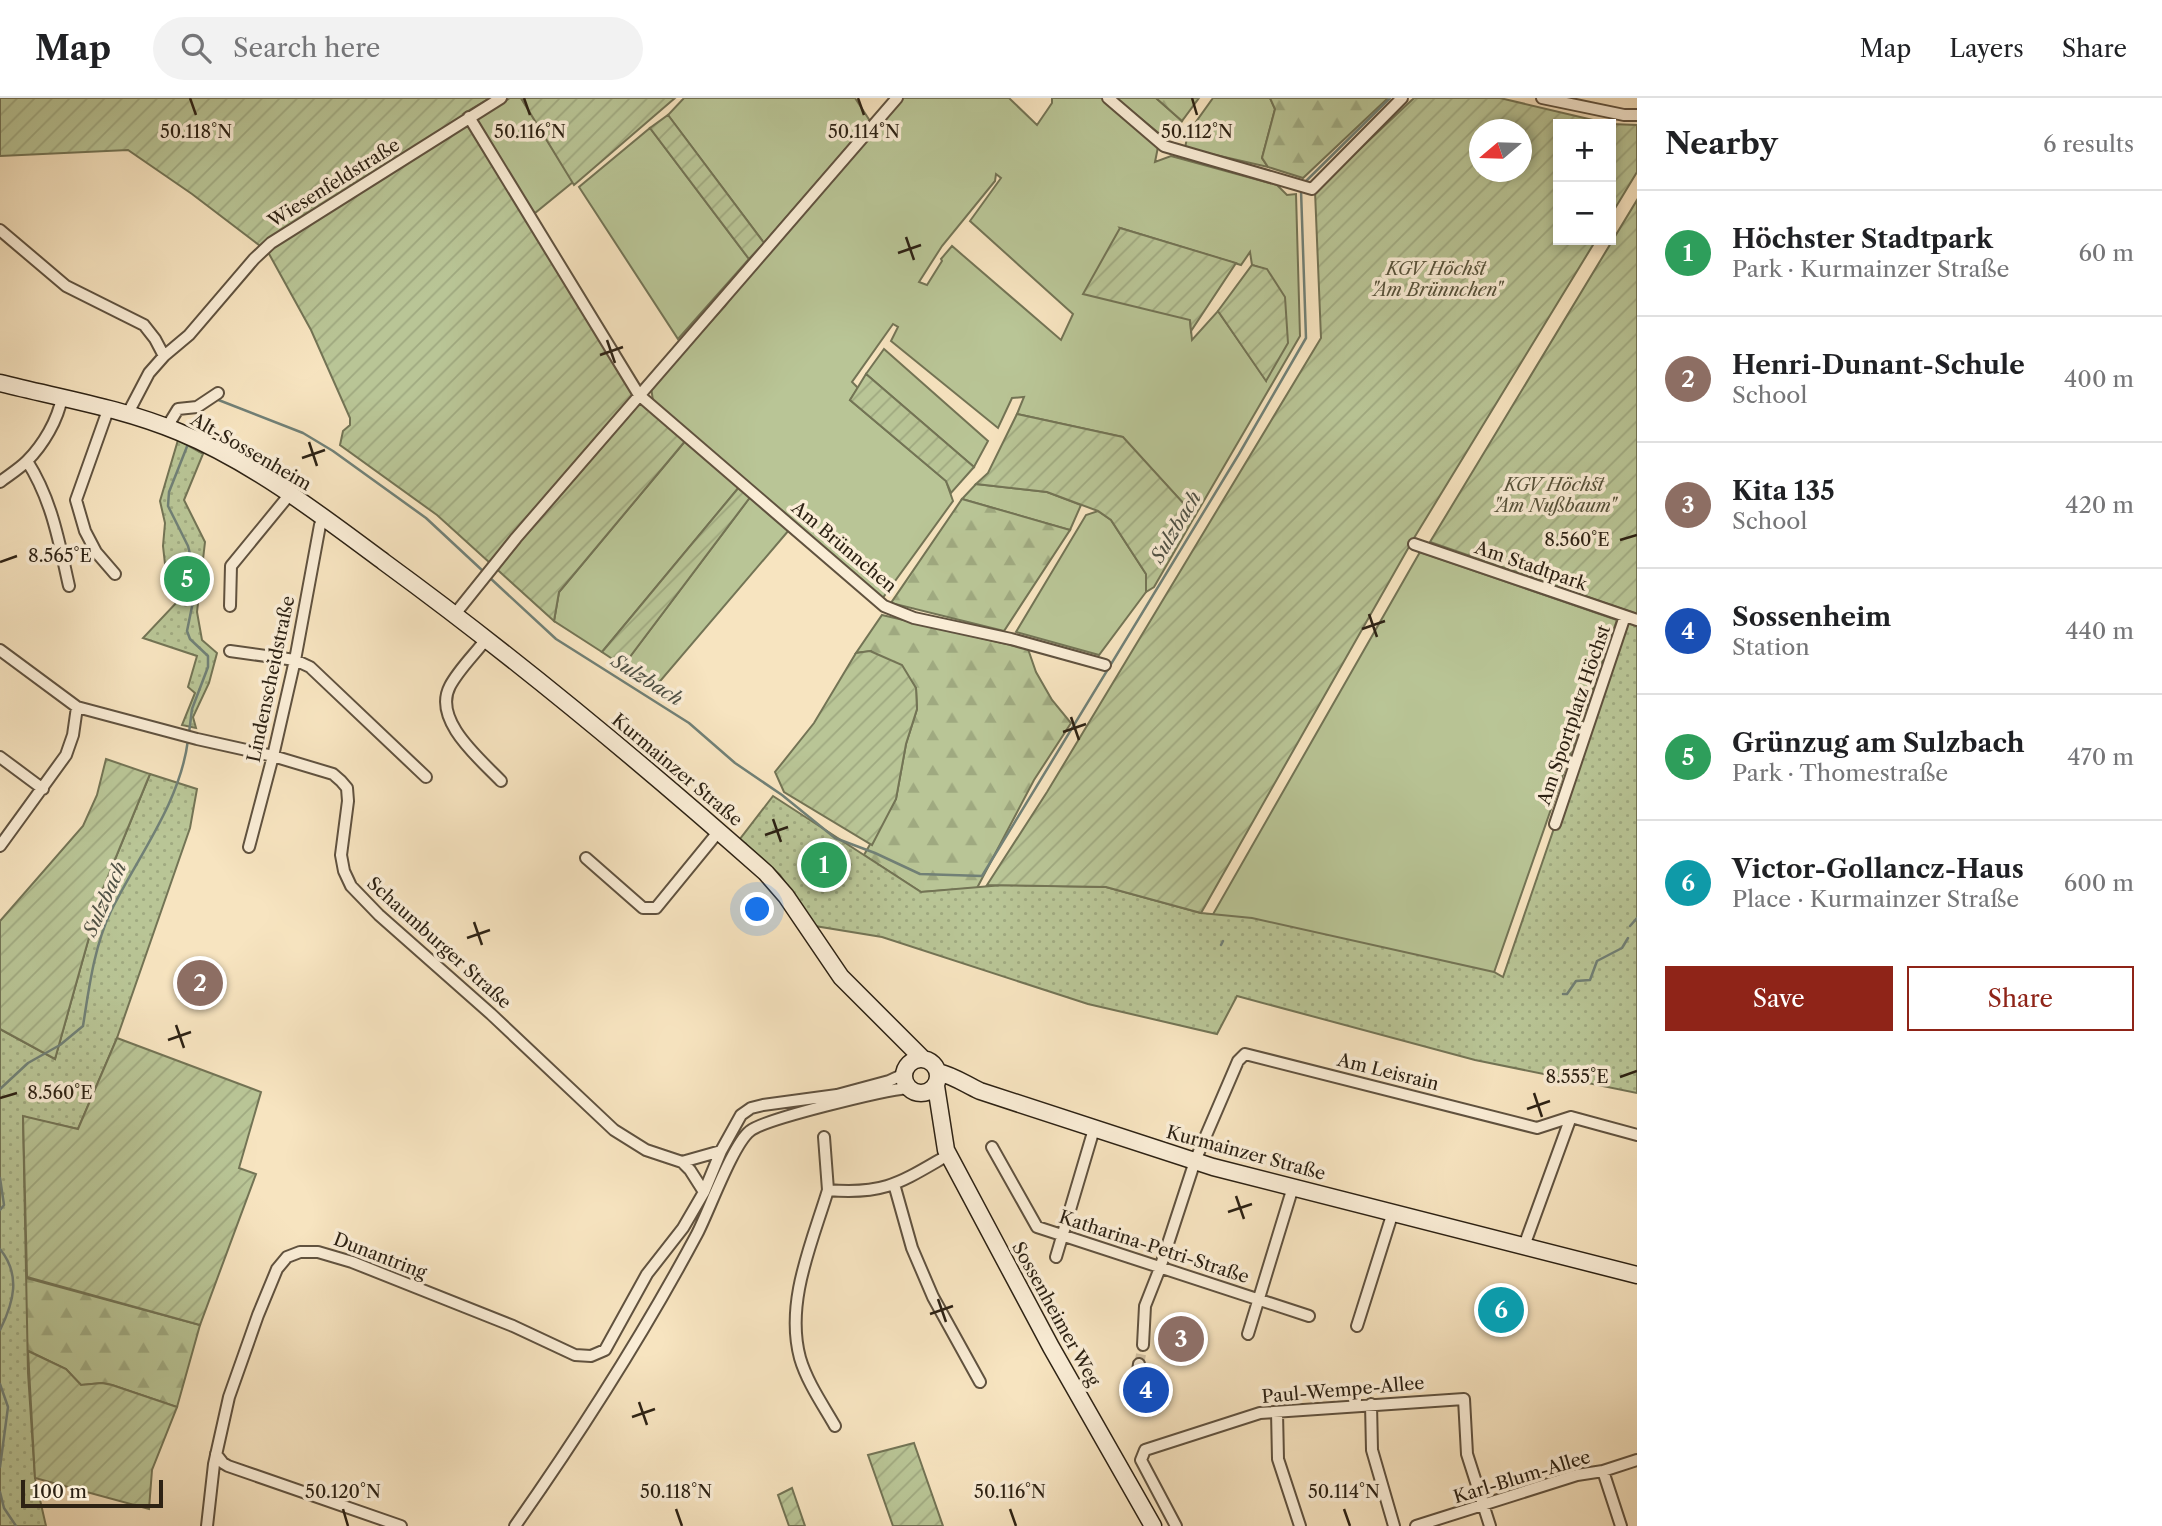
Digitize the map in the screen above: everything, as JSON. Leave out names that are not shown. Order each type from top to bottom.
[{"type":"main road","name":"Alt-Sossenheim","points":[[0,383],[127,415],[174,430],[199,442],[290,494],[455,614]]},
{"type":"main road","name":"Kurmainzer Straße","points":[[455,614],[591,723],[719,831],[775,883],[841,977],[905,1041],[912,1075],[934,1064],[937,1081],[957,1078],[965,1085],[1195,1161],[1637,1275]]},
{"type":"main road","points":[[912,1075],[928,1092],[937,1081]]},
{"type":"main road","points":[[912,1075],[939,1110],[945,1097],[965,1085]]},
{"type":"main road","name":"Sossenheimer Weg","points":[[937,1081],[944,1146],[948,1155],[1033,1314],[1150,1520]]},
{"type":"street","name":"Wiesenfeldstraße","points":[[127,415],[149,373],[164,356],[190,335],[254,259],[283,234],[356,191],[501,98]]},
{"type":"street","points":[[455,614],[516,538],[897,98]]},
{"type":"street","points":[[1108,98],[1164,146],[1314,188],[1402,98]]},
{"type":"street","points":[[1542,98],[1624,115],[1637,114]]},
{"type":"street","name":"Am Brünnchen","points":[[469,117],[639,395],[884,606],[914,618],[1011,639],[1105,665]]},
{"type":"street","points":[[0,230],[66,286],[144,325],[164,356]]},
{"type":"street","points":[[174,430],[178,409],[197,407],[218,393]]},
{"type":"street","points":[[0,482],[27,461],[56,419],[62,397]]},
{"type":"street","points":[[108,410],[76,500],[85,531],[96,552],[115,574]]},
{"type":"street","points":[[27,461],[43,488],[60,537],[69,586]]},
{"type":"street","points":[[230,606],[232,566],[290,494]]},
{"type":"street","name":"Lindenscheidstraße","points":[[249,847],[295,660],[320,525],[325,519]]},
{"type":"street","name":"Am Stadtpark","points":[[1414,544],[1637,620]]},
{"type":"street","name":"Am Sportplatz Höchst","points":[[1555,824],[1625,616]]},
{"type":"street","points":[[487,638],[450,687],[445,703],[449,718],[465,744],[501,781]]},
{"type":"street","name":"Schaumburger Straße","points":[[0,650],[77,707],[273,755],[333,774],[347,788],[348,801],[341,855],[351,886],[379,915],[491,1014],[614,1130],[646,1150],[682,1162]]},
{"type":"street","points":[[230,651],[295,660],[310,667],[426,777]]},
{"type":"street","points":[[0,846],[66,755],[73,735],[77,707]]},
{"type":"street","points":[[0,757],[43,789]]},
{"type":"street","points":[[586,858],[643,908],[656,908],[719,831]]},
{"type":"street","name":"Am Leisrain","points":[[1195,1161],[1238,1061],[1245,1054],[1537,1128],[1571,1117]]},
{"type":"street","points":[[515,1526],[623,1364],[698,1233],[741,1141],[753,1128],[769,1121],[912,1075]]},
{"type":"street","points":[[623,1364],[605,1350],[647,1274],[683,1228],[704,1192],[721,1151],[741,1115],[761,1105],[779,1102],[825,1102]]},
{"type":"street","points":[[779,1102],[784,1105],[788,1117]]},
{"type":"street","points":[[761,1105],[769,1121]]},
{"type":"street","points":[[1524,1246],[1571,1117],[1637,1135]]},
{"type":"street","points":[[1056,1257],[1094,1129]]},
{"type":"street","points":[[824,1138],[828,1190],[801,1282],[795,1334],[801,1360],[835,1426]]},
{"type":"street","name":"Katharina-Petri-Straße","points":[[992,1147],[1037,1227],[1309,1316]]},
{"type":"street","points":[[682,1162],[721,1151]]},
{"type":"street","points":[[828,1190],[865,1192],[894,1185],[948,1155]]},
{"type":"street","points":[[1143,1345],[1145,1306],[1195,1161]]},
{"type":"street","points":[[682,1162],[691,1170],[704,1192]]},
{"type":"street","points":[[894,1185],[912,1248],[933,1297],[979,1382]]},
{"type":"street","points":[[1248,1334],[1293,1186]]},
{"type":"street","points":[[1357,1326],[1393,1213]]},
{"type":"street","name":"Dunantring","points":[[207,1526],[216,1454],[229,1398],[267,1292],[281,1262],[287,1257],[300,1252],[318,1252],[352,1262],[513,1326],[581,1357],[605,1350]]},
{"type":"street","points":[[625,1314],[625,1320],[631,1326],[646,1323]]},
{"type":"street","name":"Paul-Wempe-Allee","points":[[1167,1509],[1142,1460],[1145,1450],[1260,1413],[1464,1399],[1467,1454],[1484,1506]]},
{"type":"street","points":[[1371,1404],[1372,1450],[1394,1526]]},
{"type":"street","points":[[1277,1412],[1278,1460],[1300,1526]]},
{"type":"street","points":[[216,1454],[228,1466],[401,1526]]},
{"type":"street","name":"Karl-Blum-Allee","points":[[1416,1526],[1577,1475],[1602,1471],[1637,1460]]},
{"type":"street","points":[[1602,1471],[1621,1526]]},
{"type":"street","points":[[1484,1506],[1490,1526]]},
{"type":"street","points":[[1150,1520],[1167,1509],[1175,1526]]},
{"type":"green space","points":[[0,98],[490,98],[463,114],[633,394],[686,440],[559,592],[554,621],[437,515],[340,445],[343,431],[350,425],[350,418],[311,330],[268,252],[192,194],[128,150],[0,156]]},
{"type":"green space","points":[[510,98],[521,98],[573,182],[535,213],[528,210],[474,119]]},
{"type":"green space","points":[[521,98],[675,98],[574,185]]},
{"type":"green space","points":[[684,98],[855,98],[870,121],[764,243],[668,115]]},
{"type":"green space","points":[[903,98],[1009,98],[1037,125],[1052,103],[1052,98],[1103,98],[1158,147],[1155,162],[1171,156],[1277,185],[1287,195],[1296,194],[1300,336],[1195,516],[1122,437],[1017,414],[1024,397],[1012,398],[998,428],[891,341],[898,327],[893,324],[852,382],[858,388],[850,400],[946,481],[953,501],[882,599],[653,401],[651,387]],"holes":[[[996,174],[1001,178],[970,221],[1073,314],[1061,340],[952,246],[941,259],[927,285],[919,282],[942,246],[995,181]],[[1120,228],[1241,265],[1250,252],[1252,265],[1267,270],[1266,380],[1218,311],[1192,340],[1190,320]]]},
{"type":"green space","points":[[1116,98],[1156,98],[1182,121],[1167,140]]},
{"type":"green space","points":[[1156,98],[1199,98],[1182,121]]},
{"type":"green space","points":[[1213,98],[1270,98],[1275,109],[1262,158],[1268,167],[1185,148],[1188,133]]},
{"type":"green space","points":[[1270,98],[1388,98],[1303,178],[1268,167],[1262,158],[1275,109]]},
{"type":"green space","name":"KGV Höchst \"Am Brünnchen\"","points":[[1414,98],[1500,98],[1589,119],[1553,119],[1553,245],[1593,245],[1414,538],[1201,913],[1106,887],[987,885],[1047,792],[1321,338],[1315,191]]},
{"type":"green space","points":[[668,115],[764,243],[749,259],[650,128]]},
{"type":"green space","points":[[1616,124],[1637,125],[1637,172],[1616,207]]},
{"type":"green space","points":[[650,128],[749,259],[678,339],[579,187]]},
{"type":"green space","name":"KGV Höchst \"Am Nußbaum\"","points":[[1637,200],[1637,614],[1430,542],[1610,245],[1616,245],[1616,235]]},
{"type":"green space","points":[[1120,228],[1236,263],[1191,331],[1190,320],[1083,294]]},
{"type":"green space","points":[[1252,265],[1267,269],[1285,297],[1288,343],[1266,381],[1218,311]]},
{"type":"green space","points":[[884,349],[988,441],[974,467],[866,374]]},
{"type":"green space","points":[[866,374],[974,467],[951,493],[946,481],[850,400]]},
{"type":"green space","points":[[1017,414],[1123,437],[1195,516],[1154,587],[1146,592],[1146,574],[1111,520],[1098,511],[1047,492],[976,484],[988,473]]},
{"type":"green space","points":[[178,440],[203,454],[184,500],[205,542],[197,612],[202,640],[217,653],[209,683],[193,717],[196,728],[182,725],[195,693],[188,687],[197,656],[143,638],[178,601],[180,594],[165,564],[165,523],[160,501]]},
{"type":"green space","points":[[686,440],[740,486],[602,652],[554,621],[559,592]]},
{"type":"green space","points":[[976,484],[1047,492],[1081,505],[1070,530],[962,499]]},
{"type":"green space","points":[[740,486],[751,496],[623,666],[602,652]]},
{"type":"green space","points":[[751,496],[789,530],[656,686],[623,666]]},
{"type":"green space","points":[[962,499],[1070,530],[1004,631],[891,603]]},
{"type":"green space","points":[[1098,511],[1111,520],[1146,574],[1146,592],[1099,655],[1016,632],[1086,515]]},
{"type":"green space","points":[[1420,552],[1617,620],[1491,981],[1212,916]]},
{"type":"green space","points":[[882,615],[1028,649],[1036,672],[1052,700],[1071,723],[1034,780],[977,888],[921,892],[864,855],[896,799],[906,744],[917,709],[916,688],[871,651],[856,653]]},
{"type":"green space","points":[[1625,621],[1637,625],[1637,1093],[1475,1060],[1237,996],[1217,1034],[1088,1004],[882,937],[815,926],[780,875],[740,839],[773,796],[921,892],[1003,885],[1106,887],[1201,913],[1252,918],[1494,972],[1503,977]]},
{"type":"green space","points":[[870,651],[902,665],[916,688],[917,709],[906,744],[896,799],[872,845],[784,792],[775,772],[814,723],[856,653]]},
{"type":"green space","points":[[106,759],[150,774],[102,891],[55,1059],[0,1029],[0,921],[83,826],[97,795]]},
{"type":"green space","points":[[150,774],[197,789],[190,828],[117,1038],[78,1129],[23,1117],[28,1373],[35,1478],[46,1526],[0,1526],[0,1029],[55,1059],[102,891]]},
{"type":"green space","points":[[117,1038],[261,1092],[239,1168],[256,1174],[200,1325],[27,1277],[23,1116],[78,1129]]},
{"type":"green space","points":[[19,1276],[200,1325],[177,1407],[112,1385],[81,1385],[66,1369],[18,1346]]},
{"type":"green space","points":[[28,1351],[66,1369],[81,1385],[112,1385],[177,1407],[152,1470],[149,1509],[35,1478]]},
{"type":"green space","points":[[914,1443],[943,1526],[893,1526],[868,1455]]},
{"type":"green space","points":[[792,1488],[805,1526],[789,1526],[778,1495]]},
{"type":"waterway","name":"Sulzbach","points":[[1303,184],[1390,98]]},
{"type":"waterway","name":"Sulzbach","points":[[489,577],[556,639],[689,723],[735,763],[782,795],[835,838],[920,874],[982,876],[1239,454],[1306,338],[1301,190]]},
{"type":"waterway","name":"Sulzbach","points":[[216,399],[303,433],[333,451],[426,518],[484,572]]},
{"type":"waterway","name":"Sulzbach","points":[[194,431],[197,418],[203,409]]},
{"type":"waterway","name":"Sulzbach","points":[[188,444],[169,492],[168,506],[188,546],[194,570],[196,587],[187,631],[190,639],[208,656],[208,667],[192,709],[189,733]]},
{"type":"waterway","name":"Sulzbach","points":[[0,1089],[28,1063],[60,1045],[83,1026],[93,968],[105,925],[167,807],[184,763],[188,740]]},
{"type":"waterway","points":[[1630,926],[1637,918]]},
{"type":"waterway","points":[[1563,994],[1567,994],[1576,981],[1590,980],[1597,961],[1622,948],[1628,938]]},
{"type":"waterway","points":[[1221,945],[1223,941]]},
{"type":"waterway","name":"Sulzbach","points":[[0,1178],[4,1205],[0,1210]]},
{"type":"waterway","name":"Sulzbach","points":[[0,1249],[7,1259],[13,1279],[12,1299],[0,1330]]},
{"type":"waterway","name":"Sulzbach","points":[[0,1384],[8,1407],[0,1467]]},
{"type":"waterway","name":"Sulzbach","points":[[0,1492],[4,1508],[16,1526]]},
{"type":"tunnel","points":[[1139,1364],[1143,1345]]},
{"type":"place","name":"Grünzug am Sulzbach","points":[[187,579]]},
{"type":"place","name":"Höchster Stadtpark","points":[[824,865]]},
{"type":"place","name":"Henri-Dunant-Schule","points":[[200,983]]},
{"type":"place","name":"Victor-Gollancz-Haus","points":[[1501,1310]]},
{"type":"place","name":"Kita 135","points":[[1181,1339]]},
{"type":"place","name":"Sossenheim","points":[[1146,1390]]}]
